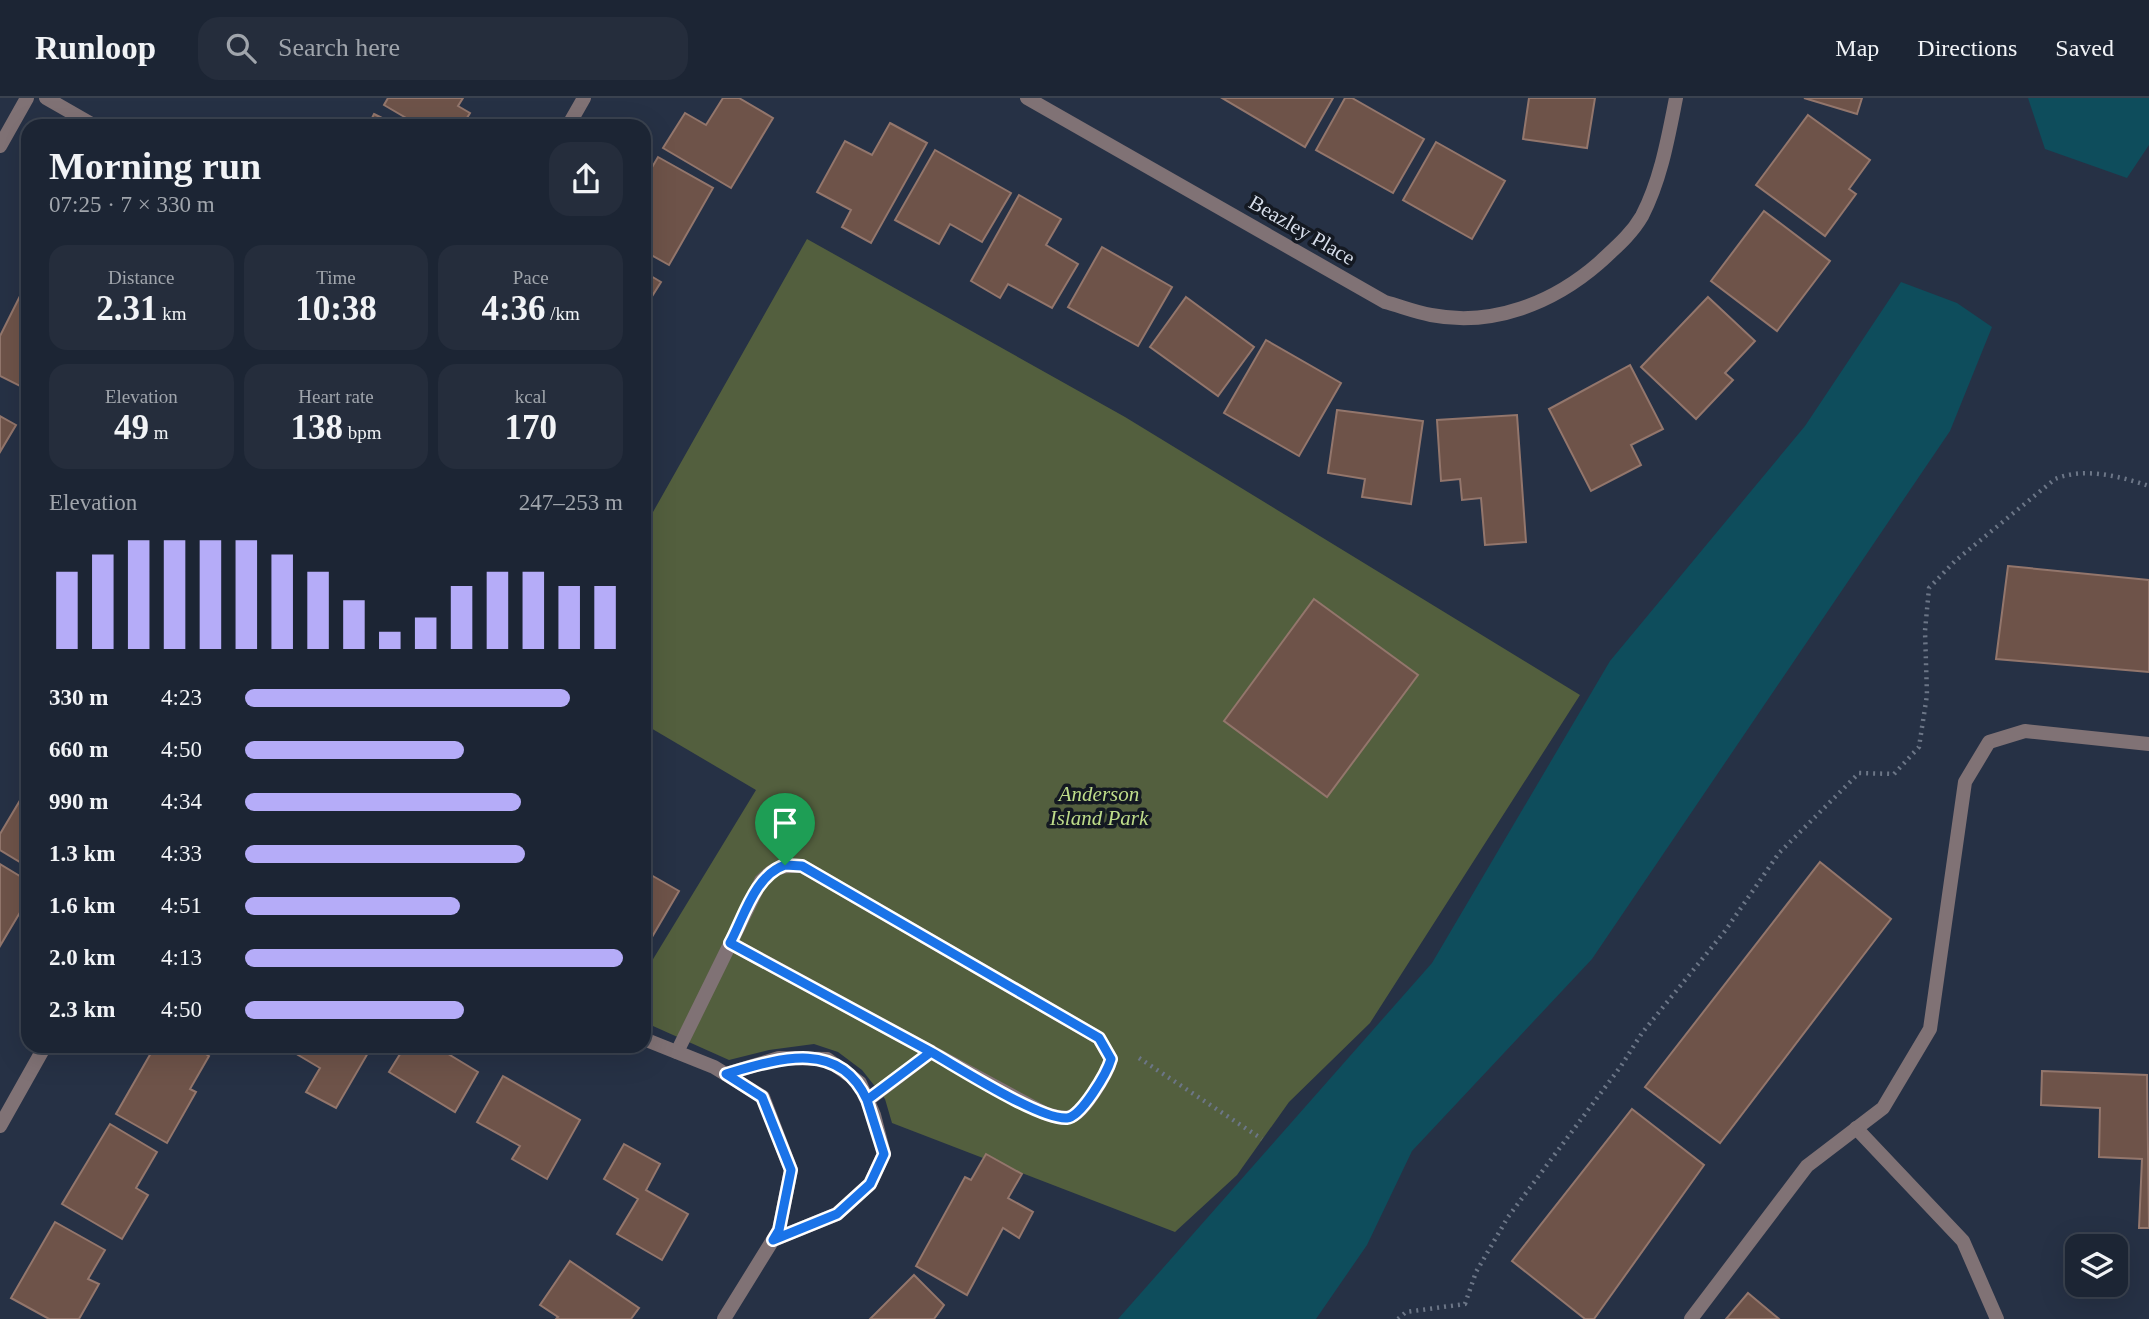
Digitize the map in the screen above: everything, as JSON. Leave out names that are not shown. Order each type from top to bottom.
[{"type":"street","points":[[0,146],[27,98]]},
{"type":"street","points":[[46,98],[83,119]]},
{"type":"street","points":[[572,119],[584,98]]},
{"type":"street","name":"Beazley Place","points":[[1027,98],[1385,302],[1431,316],[1504,313],[1530,307],[1574,285],[1629,236],[1642,215],[1661,170],[1676,98]]},
{"type":"street","points":[[1691,1319],[1807,1166],[1883,1108],[1930,1029],[1965,782],[1989,742],[2025,731],[2149,744]]},
{"type":"street","points":[[677,1052],[730,943],[761,881],[772,869],[785,865],[802,866],[1099,1038],[1111,1059],[1108,1071],[1077,1114],[1069,1118],[1044,1114],[730,943]]},
{"type":"street","points":[[651,1042],[726,1074],[762,1097],[791,1170],[776,1235],[724,1319]]},
{"type":"street","points":[[867,1100],[931,1052]]},
{"type":"street","points":[[0,1126],[41,1053]]},
{"type":"street","points":[[726,1074],[779,1058],[827,1059],[860,1083],[884,1154],[870,1184],[837,1214],[776,1235]]},
{"type":"street","points":[[1856,1128],[1963,1241],[1997,1319]]},
{"type":"path","points":[[1398,1319],[1406,1312],[1465,1304],[1476,1272],[1508,1217],[1621,1066],[1642,1033],[1725,931],[1779,853],[1859,773],[1894,774],[1919,747],[1927,695],[1925,631],[1928,587],[1955,561],[2055,479],[2073,471],[2149,485]]},
{"type":"path","points":[[1139,1058],[1262,1139]]},
{"type":"green space","name":"Anderson Island Park","points":[[807,239],[1125,417],[1580,695],[1370,1023],[1289,1102],[1237,1175],[1175,1232],[892,1123],[885,1099],[862,1070],[838,1052],[814,1044],[769,1050],[729,1060],[651,1025],[651,962],[756,790],[651,728],[651,516]]},
{"type":"water","points":[[2028,98],[2149,98],[2149,145],[2127,178],[2045,149]]},
{"type":"water","points":[[1901,282],[1957,303],[1992,327],[1950,431],[1592,959],[1412,1151],[1367,1245],[1316,1319],[1118,1319],[1432,963],[1610,661],[1805,426]]},
{"type":"building","points":[[388,98],[463,98],[458,106],[470,113],[466,119],[408,119],[384,105]]},
{"type":"building","points":[[723,98],[739,98],[773,118],[731,188],[663,148],[685,113],[706,125]]},
{"type":"building","points":[[1222,98],[1333,98],[1305,147]]},
{"type":"building","points":[[1345,98],[1352,98],[1424,139],[1393,193],[1316,150]]},
{"type":"building","points":[[1529,98],[1595,98],[1587,148],[1523,139]]},
{"type":"building","points":[[1804,98],[1862,98],[1857,114]]},
{"type":"building","points":[[374,114],[384,119],[372,119]]},
{"type":"building","points":[[1808,115],[1870,160],[1849,189],[1856,194],[1825,236],[1756,185]]},
{"type":"building","points":[[890,123],[927,143],[871,243],[842,227],[851,210],[817,192],[845,141],[872,155]]},
{"type":"building","points":[[1436,142],[1505,181],[1472,239],[1403,200]]},
{"type":"building","points":[[935,150],[1011,193],[982,242],[950,224],[939,244],[895,220]]},
{"type":"building","points":[[658,157],[713,188],[669,265],[651,255],[651,169]]},
{"type":"building","points":[[1019,195],[1061,219],[1046,245],[1078,264],[1052,308],[1008,284],[1000,298],[971,281]]},
{"type":"building","points":[[1764,211],[1830,261],[1777,331],[1711,281]]},
{"type":"building","points":[[1102,247],[1172,287],[1138,346],[1068,307]]},
{"type":"building","points":[[651,276],[661,282],[651,298]]},
{"type":"building","points":[[21,294],[21,386],[0,376],[0,336]]},
{"type":"building","points":[[1186,297],[1254,347],[1218,396],[1150,347]]},
{"type":"building","points":[[1708,297],[1755,341],[1725,373],[1733,380],[1696,419],[1641,367]]},
{"type":"building","points":[[1266,340],[1341,383],[1299,456],[1224,413]]},
{"type":"building","points":[[1630,365],[1663,429],[1631,445],[1641,465],[1591,491],[1549,409]]},
{"type":"building","points":[[1337,410],[1423,421],[1411,504],[1362,497],[1365,479],[1328,473]]},
{"type":"building","points":[[1517,415],[1526,542],[1485,545],[1481,498],[1462,500],[1460,479],[1441,481],[1437,420]]},
{"type":"building","points":[[0,416],[16,425],[0,452]]},
{"type":"building","points":[[2008,566],[2149,580],[2149,672],[1996,659]]},
{"type":"building","points":[[1314,599],[1418,675],[1327,797],[1224,721]]},
{"type":"building","points":[[21,799],[21,863],[0,850],[0,834]]},
{"type":"building","points":[[1820,862],[1891,919],[1720,1143],[1645,1087]]},
{"type":"building","points":[[0,864],[21,877],[21,911],[0,946]]},
{"type":"building","points":[[651,875],[679,891],[651,939]]},
{"type":"building","points":[[151,1053],[204,1053],[209,1056],[190,1089],[196,1092],[167,1143],[116,1114]]},
{"type":"building","points":[[295,1053],[368,1053],[336,1108],[306,1092],[320,1068]]},
{"type":"building","points":[[401,1053],[447,1053],[478,1072],[455,1112],[389,1072]]},
{"type":"building","points":[[2042,1071],[2147,1075],[2149,1228],[2139,1228],[2142,1159],[2099,1157],[2100,1108],[2041,1105]]},
{"type":"building","points":[[503,1076],[580,1120],[547,1179],[512,1159],[520,1146],[477,1122]]},
{"type":"building","points":[[1632,1109],[1704,1165],[1594,1319],[1585,1319],[1512,1261]]},
{"type":"building","points":[[110,1124],[157,1152],[136,1188],[148,1195],[122,1239],[62,1204]]},
{"type":"building","points":[[624,1144],[660,1164],[646,1190],[688,1214],[662,1260],[617,1234],[638,1199],[604,1179]]},
{"type":"building","points":[[986,1154],[1022,1174],[1008,1198],[1033,1212],[1019,1238],[1003,1228],[967,1295],[916,1266],[965,1177],[971,1180]]},
{"type":"building","points":[[55,1222],[105,1250],[88,1279],[99,1284],[79,1319],[49,1319],[11,1298]]},
{"type":"building","points":[[570,1261],[639,1308],[631,1319],[556,1319],[558,1317],[540,1305]]},
{"type":"building","points":[[914,1275],[944,1305],[934,1319],[870,1319]]},
{"type":"building","points":[[1748,1293],[1779,1319],[1726,1319]]},
{"type":"route","points":[[785,865],[772,869],[761,881],[730,943],[931,1052],[867,1100],[874,1115],[884,1154],[870,1184],[837,1214],[773,1240],[779,1230],[791,1170],[762,1097],[726,1074],[779,1058],[827,1059],[860,1083],[867,1100],[931,1052],[1044,1114],[1069,1118],[1077,1114],[1108,1071],[1111,1059],[1099,1038],[802,866],[785,865]]}]
